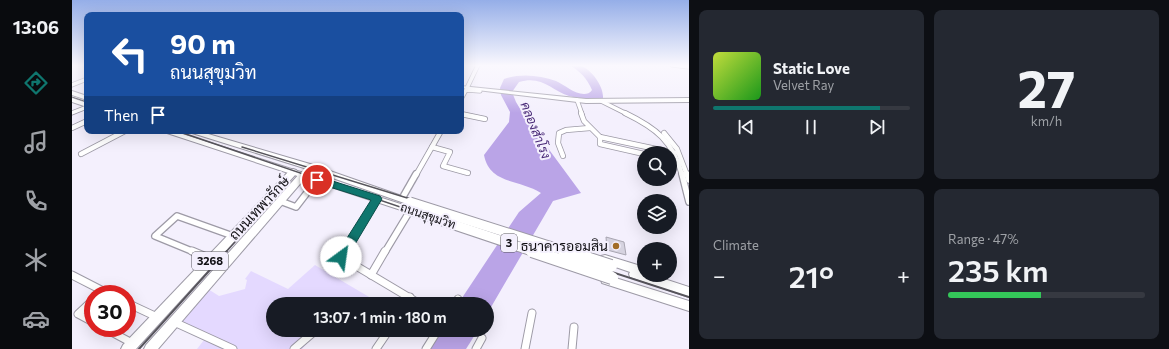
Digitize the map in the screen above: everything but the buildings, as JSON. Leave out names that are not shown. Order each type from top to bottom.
[{"type":"main road","points":[[464,88],[604,102],[689,100]]},
{"type":"main road","points":[[72,93],[84,97]]},
{"type":"main road","points":[[72,100],[84,105]]},
{"type":"main road","points":[[176,134],[344,184],[387,190],[407,205],[462,232],[468,230],[473,221],[462,216],[407,205],[380,204],[377,199],[344,184]]},
{"type":"main road","points":[[199,134],[301,171]]},
{"type":"main road","name":"ถนนเทพารักษ์","points":[[150,349],[280,201],[301,171]]},
{"type":"main road","name":"ถนนเทพารักษ์","points":[[130,346],[233,236],[301,171]]},
{"type":"main road","name":"ถนนสุขุมวิท","points":[[407,205],[611,272],[689,292]]},
{"type":"main road","points":[[637,270],[550,242],[545,242],[537,248],[537,254],[542,258],[689,305]]},
{"type":"main road","name":"ถนนสุขุมวิท","points":[[611,272],[689,305]]},
{"type":"main road","points":[[676,282],[689,286]]},
{"type":"street","points":[[464,88],[480,91]]},
{"type":"street","points":[[577,100],[584,121],[600,137],[642,146]]},
{"type":"street","points":[[604,102],[638,118],[667,137],[681,155],[680,162],[689,202]]},
{"type":"street","points":[[72,113],[84,107]]},
{"type":"street","points":[[464,115],[485,119]]},
{"type":"street","points":[[72,128],[84,122]]},
{"type":"street","points":[[563,156],[558,143],[559,133],[566,130],[590,128]]},
{"type":"street","points":[[81,154],[119,134]]},
{"type":"street","points":[[371,275],[407,205],[432,147],[439,134]]},
{"type":"street","points":[[600,137],[600,144],[637,152]]},
{"type":"street","points":[[667,137],[672,146]]},
{"type":"street","points":[[432,147],[450,152],[443,166],[468,173]]},
{"type":"street","points":[[677,157],[689,180]]},
{"type":"street","points":[[280,201],[296,207],[306,194]]},
{"type":"street","points":[[377,199],[341,256],[402,297]]},
{"type":"street","points":[[211,259],[155,236],[177,216],[233,236]]},
{"type":"street","points":[[72,275],[88,285]]},
{"type":"street","points":[[136,307],[157,317]]},
{"type":"street","points":[[84,308],[78,314],[84,317]]},
{"type":"street","points":[[525,349],[532,313]]},
{"type":"street","points":[[174,322],[232,349]]},
{"type":"street","points":[[572,349],[574,327]]},
{"type":"street","points":[[117,337],[130,346]]},
{"type":"street","points":[[294,349],[308,337]]},
{"type":"street","points":[[376,349],[384,337]]},
{"type":"street","points":[[426,349],[434,337]]},
{"type":"street","points":[[476,349],[482,338]]},
{"type":"shaded area","points":[[503,81],[522,81],[519,82],[512,92],[516,102],[525,117],[581,193],[553,201],[494,302],[494,297],[463,297],[519,212],[541,193],[524,185],[499,177],[492,172],[487,165],[484,155],[509,122],[510,112],[501,95],[500,88]]},
{"type":"shaded area","points":[[538,81],[556,81],[580,94],[586,94],[592,90],[587,81],[598,81],[603,93],[603,98],[577,98],[569,96]]},
{"type":"shaded area","points":[[315,265],[369,297],[266,297],[266,337],[313,337],[302,349],[197,349],[204,340],[177,327],[208,289],[219,296],[245,289],[247,280],[245,279],[251,271],[288,289]]},
{"type":"shaded area","points":[[437,337],[474,337],[466,349],[429,349]]},
{"type":"railway","points":[[72,97],[84,101]]},
{"type":"railway","points":[[186,134],[459,227],[551,252]]},
{"type":"railway","points":[[242,147],[430,205],[541,244]]},
{"type":"railway","points":[[226,252],[271,202]]},
{"type":"railway","points":[[139,349],[227,251]]},
{"type":"railway","points":[[547,251],[689,297]]},
{"type":"place","name":"ธนาคารออมสิน","points":[[616,246]]},
{"type":"route","points":[[317,180],[377,199],[341,257]]},
{"type":"water label","name":"คลองสำโรง","points":[[536,130]]}]
